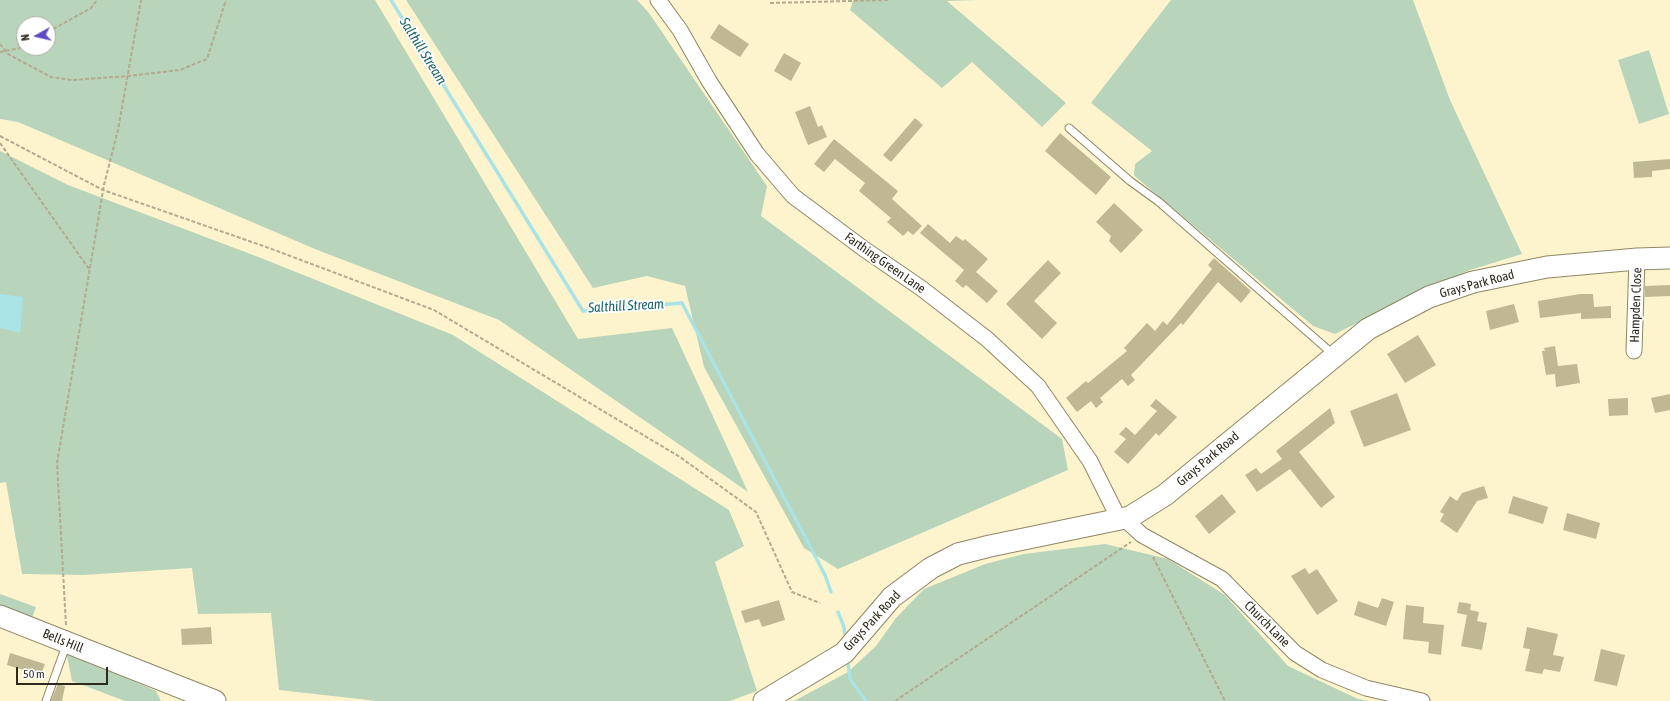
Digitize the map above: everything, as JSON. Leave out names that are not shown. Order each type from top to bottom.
[{"type":"main road","name":"Grays Park Road","points":[[764,701],[844,652],[892,597],[931,568],[958,554],[1125,518],[1165,495],[1334,355],[1368,329],[1429,297],[1473,282],[1548,267],[1637,259],[1670,258]]},
{"type":"main road","name":"Bells Hill","points":[[0,616],[67,643],[181,695],[215,701]]},
{"type":"street","name":"Farthing Green Lane","points":[[658,0],[680,30],[709,81],[758,154],[793,196],[864,249],[921,288],[987,339],[1038,386],[1090,461],[1125,518]]},
{"type":"street","name":"Hampden Close","points":[[1634,351],[1637,259]]},
{"type":"street","name":"Church Lane","points":[[1125,518],[1142,535],[1222,579],[1295,653],[1322,670],[1366,688],[1422,701]]},
{"type":"lane","points":[[1069,128],[1130,181],[1159,202],[1334,355]]},
{"type":"lane","points":[[46,701],[67,643]]},
{"type":"path","points":[[56,28],[91,8],[97,0]]},
{"type":"path","points":[[67,643],[57,463],[103,190],[118,130],[141,0]]},
{"type":"path","points":[[0,44],[8,54],[51,77],[72,80],[180,70],[207,58],[226,0]]},
{"type":"path","points":[[770,3],[888,0]]},
{"type":"path","points":[[0,52],[16,49]]},
{"type":"path","points":[[0,136],[103,190],[269,248],[434,310],[680,457],[756,512],[792,592],[820,603]]},
{"type":"path","points":[[0,143],[90,270]]},
{"type":"path","points":[[895,701],[1142,535],[1225,701]]},
{"type":"green space","points":[[0,0],[375,0],[578,339],[672,328],[748,492],[499,320],[315,249],[18,122],[0,119]]},
{"type":"green space","points":[[406,0],[637,0],[649,13],[767,186],[761,216],[1062,439],[1068,470],[838,569],[804,548],[704,367],[685,286],[647,276],[593,288]]},
{"type":"green space","points":[[853,0],[977,0],[947,1],[1066,103],[1042,127],[972,62],[942,88],[850,10]]},
{"type":"green space","points":[[1171,0],[1413,0],[1450,100],[1522,254],[1470,270],[1335,334],[1313,326],[1134,175],[1135,164],[1152,151],[1091,103]]},
{"type":"green space","points":[[1649,50],[1669,114],[1639,124],[1618,60]]},
{"type":"green space","points":[[0,151],[68,185],[261,258],[453,335],[729,510],[744,546],[715,562],[757,691],[730,701],[377,701],[279,690],[271,613],[198,614],[192,568],[83,575],[22,574],[6,482],[0,483]]},
{"type":"green space","points":[[1105,544],[1168,559],[1225,595],[1288,666],[1358,699],[1370,701],[794,701],[848,672],[876,646],[896,618],[924,589],[985,564],[1024,554]]},
{"type":"green space","points":[[0,594],[36,607],[32,618],[0,610]]},
{"type":"green space","points":[[66,651],[156,691],[161,701],[125,701],[72,681]]},
{"type":"water","points":[[0,294],[23,297],[20,333],[0,328]]},
{"type":"building","points":[[719,24],[749,44],[740,57],[710,38]]},
{"type":"building","points":[[784,53],[801,63],[791,81],[774,71]]},
{"type":"building","points":[[810,106],[818,127],[822,125],[827,137],[808,145],[795,112]]},
{"type":"building","points":[[915,118],[923,125],[891,162],[883,155]]},
{"type":"building","points":[[1060,133],[1111,177],[1096,195],[1045,151]]},
{"type":"building","points":[[834,139],[898,191],[892,199],[922,226],[913,235],[908,231],[903,236],[887,222],[891,218],[859,191],[865,183],[835,159],[824,172],[814,164]]},
{"type":"building","points":[[1670,159],[1670,169],[1652,171],[1652,177],[1634,178],[1633,162]]},
{"type":"building","points":[[1114,203],[1143,230],[1121,253],[1109,241],[1111,236],[1096,222]]},
{"type":"building","points":[[928,224],[950,243],[956,236],[963,241],[965,239],[988,259],[976,272],[998,291],[987,303],[966,285],[963,288],[955,281],[964,270],[920,233]]},
{"type":"building","points":[[1214,258],[1251,291],[1241,303],[1218,282],[1183,325],[1181,323],[1131,375],[1135,380],[1128,386],[1122,379],[1100,398],[1103,402],[1096,408],[1091,401],[1077,412],[1066,398],[1086,381],[1088,383],[1127,351],[1124,348],[1147,323],[1155,331],[1163,321],[1167,325],[1212,269],[1208,265]]},
{"type":"building","points":[[1048,260],[1061,273],[1034,301],[1057,323],[1042,339],[1006,304]]},
{"type":"building","points":[[1670,285],[1670,296],[1645,297],[1645,286]]},
{"type":"building","points":[[1580,294],[1593,294],[1594,307],[1611,306],[1611,318],[1581,319],[1581,313],[1540,318],[1538,301]]},
{"type":"building","points":[[1514,304],[1519,322],[1490,330],[1486,311]]},
{"type":"building","points":[[1418,335],[1436,365],[1405,383],[1387,354]]},
{"type":"building","points":[[1555,346],[1558,366],[1577,364],[1580,383],[1556,387],[1555,374],[1546,375],[1542,351],[1545,351],[1544,348]]},
{"type":"building","points":[[1397,393],[1411,430],[1364,447],[1350,411]]},
{"type":"building","points":[[1670,394],[1670,410],[1655,413],[1651,398]]},
{"type":"building","points":[[1628,398],[1628,415],[1609,416],[1608,399]]},
{"type":"building","points":[[1156,399],[1177,417],[1159,436],[1156,433],[1128,464],[1114,452],[1126,439],[1119,434],[1126,427],[1135,435],[1157,411],[1150,406]]},
{"type":"building","points":[[1330,408],[1335,423],[1299,452],[1335,497],[1321,508],[1290,469],[1257,492],[1245,475],[1256,468],[1261,474],[1282,459],[1276,451]]},
{"type":"building","points":[[1484,486],[1488,498],[1477,501],[1457,533],[1440,521],[1444,514],[1440,512],[1450,496],[1457,501],[1462,493]]},
{"type":"building","points":[[1222,494],[1236,512],[1209,534],[1195,516]]},
{"type":"building","points":[[1513,496],[1548,507],[1543,524],[1508,513]]},
{"type":"building","points":[[1567,513],[1600,523],[1596,539],[1563,530]]},
{"type":"building","points":[[1305,568],[1309,574],[1317,569],[1338,601],[1317,615],[1291,576]]},
{"type":"building","points":[[1382,598],[1394,602],[1386,626],[1354,615],[1358,601],[1378,608]]},
{"type":"building","points":[[779,600],[785,620],[762,627],[759,619],[745,623],[741,611]]},
{"type":"building","points":[[1459,602],[1471,604],[1470,610],[1479,612],[1477,621],[1487,623],[1482,650],[1461,646],[1467,615],[1457,613]]},
{"type":"building","points":[[1406,605],[1424,607],[1423,623],[1444,625],[1441,655],[1428,653],[1429,642],[1403,639]]},
{"type":"building","points":[[211,627],[212,644],[182,645],[181,629]]},
{"type":"building","points":[[1527,627],[1558,634],[1553,655],[1564,657],[1560,672],[1544,669],[1542,674],[1525,671],[1530,649],[1523,648]]},
{"type":"building","points":[[1601,649],[1625,655],[1617,686],[1594,681]]},
{"type":"building","points":[[10,653],[45,664],[41,675],[7,665]]},
{"type":"building","points":[[58,684],[65,686],[62,701],[51,701]]},
{"type":"waterway","name":"Salthill Stream","points":[[391,0],[583,311],[682,303],[825,575],[831,592]]},
{"type":"waterway","name":"Salthill Stream","points":[[838,612],[844,627],[845,636]]},
{"type":"waterway","name":"Salthill Stream","points":[[848,663],[850,679],[866,701]]}]
